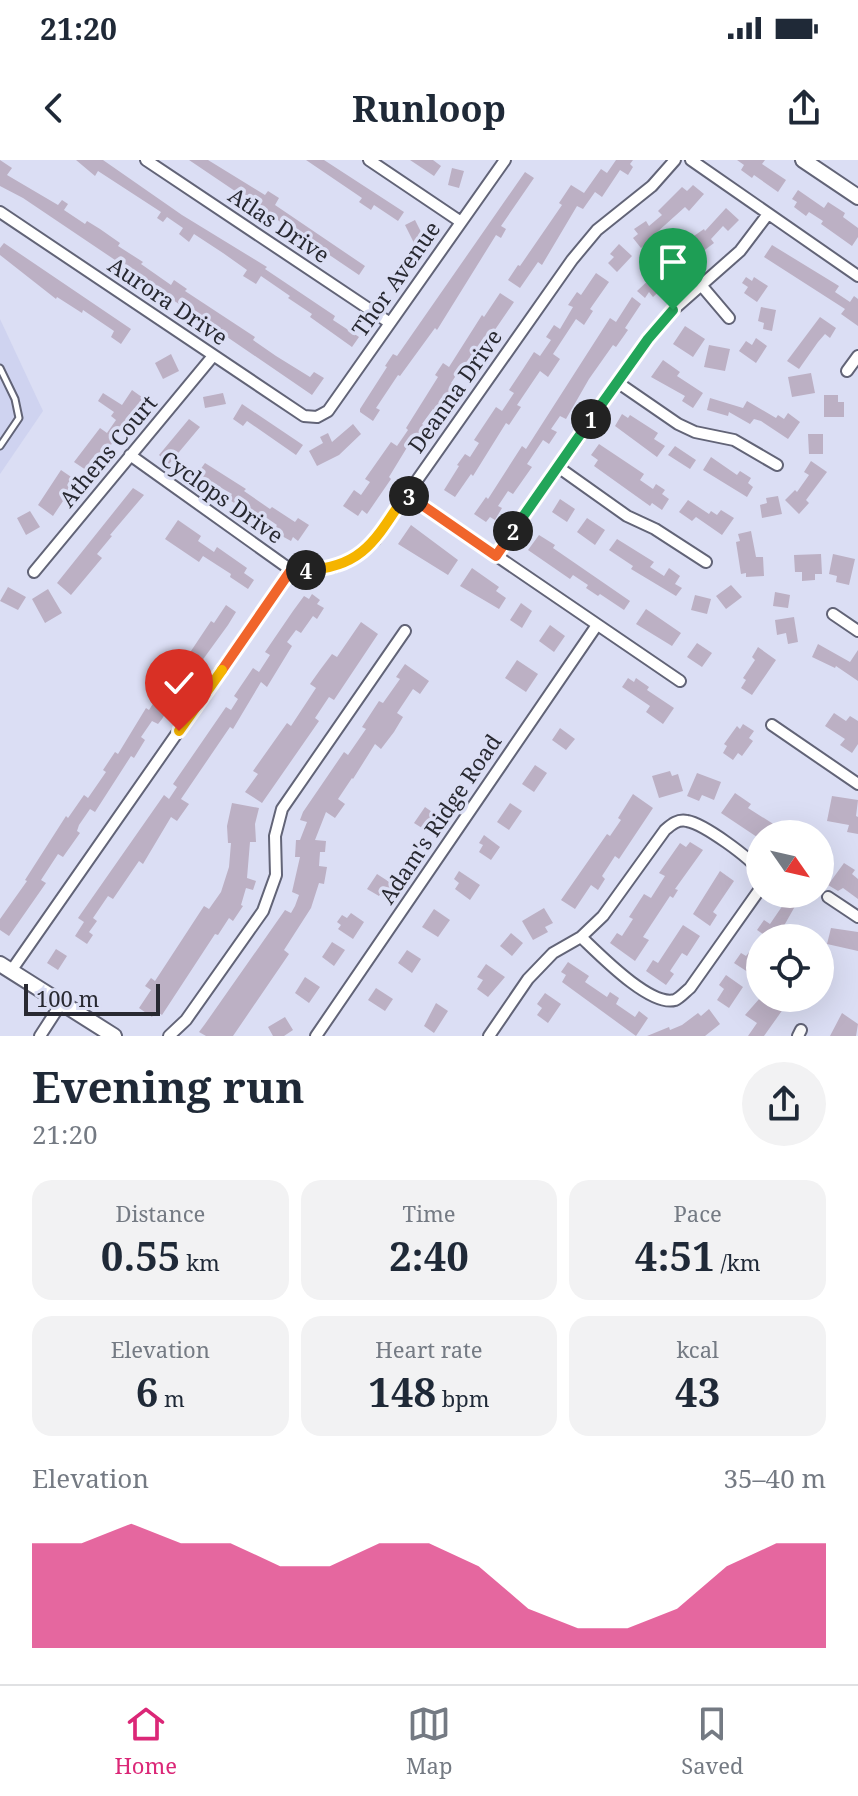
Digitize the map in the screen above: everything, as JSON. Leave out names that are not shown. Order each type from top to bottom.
[{"type":"street","name":"Atlas Drive","points":[[146,160],[390,323]]},
{"type":"street","points":[[369,160],[461,222]]},
{"type":"street","name":"Thor Avenue","points":[[317,417],[328,411],[505,160]]},
{"type":"street","name":"Deanna Drive","points":[[291,570],[337,567],[360,555],[375,540],[572,260],[597,230],[652,186],[675,160]]},
{"type":"street","points":[[691,160],[858,276]]},
{"type":"street","points":[[803,160],[858,197]]},
{"type":"street","name":"Aurora Drive","points":[[0,212],[304,416],[317,417]]},
{"type":"street","points":[[496,556],[617,382],[673,310],[740,251],[768,214]]},
{"type":"street","points":[[701,285],[729,318]]},
{"type":"street","name":"Athens Court","points":[[34,572],[213,356]]},
{"type":"street","points":[[847,371],[858,356]]},
{"type":"street","points":[[617,382],[686,428],[734,440],[777,465]]},
{"type":"street","name":"Cyclops Drive","points":[[130,455],[291,570]]},
{"type":"street","points":[[558,467],[627,516],[655,529],[706,562]]},
{"type":"street","points":[[406,494],[680,681]]},
{"type":"street","points":[[114,1036],[6,967],[291,570]]},
{"type":"street","points":[[833,614],[858,631]]},
{"type":"street","name":"Adam's Ridge Road","points":[[316,1036],[597,625]]},
{"type":"street","points":[[169,1036],[186,1020],[263,911],[276,875],[275,836],[282,809],[405,631]]},
{"type":"street","points":[[772,725],[858,784]]},
{"type":"street","points":[[489,1036],[528,979],[553,953],[581,937],[603,916],[665,830],[677,821],[689,821],[701,826],[746,857]]},
{"type":"street","points":[[834,901],[858,917]]},
{"type":"street","points":[[581,937],[610,965],[657,999],[675,1000],[690,988],[747,908]]},
{"type":"street","points":[[40,1036],[62,1002]]},
{"type":"lane","points":[[0,368],[15,399],[19,418],[0,446]]},
{"type":"shaded area","points":[[0,319],[43,411],[0,474]]},
{"type":"building","points":[[0,160],[12,168],[7,175],[58,205],[62,200],[68,204],[64,210],[85,224],[87,221],[100,229],[120,243],[118,246],[143,262],[141,264],[171,285],[174,280],[187,289],[185,291],[255,337],[253,340],[276,356],[310,377],[314,372],[324,378],[312,395],[23,198],[0,186]]},
{"type":"building","points":[[76,160],[103,160],[182,215],[267,267],[265,269],[335,316],[333,320],[359,337],[352,347],[261,276],[256,284],[243,276],[247,270],[223,253],[194,234],[189,242],[179,234],[183,228],[167,217],[163,222],[157,218],[161,212],[98,171],[95,176]]},
{"type":"building","points":[[189,160],[208,160],[265,195],[268,191],[279,198],[275,205],[365,266],[359,275]]},
{"type":"building","points":[[306,160],[324,160],[404,212],[398,221],[374,205],[371,210],[359,202],[362,198]]},
{"type":"building","points":[[410,160],[433,160],[441,166],[434,176]]},
{"type":"building","points":[[616,160],[633,160],[628,175],[620,170],[602,197],[595,192],[583,209],[577,206],[542,265],[538,262],[520,288],[508,280],[562,205],[559,203],[571,185],[584,193],[601,169],[607,173]]},
{"type":"building","points":[[737,160],[765,160],[762,164],[786,180],[778,192],[741,170],[744,165]]},
{"type":"building","points":[[452,168],[464,171],[459,188],[448,185]]},
{"type":"building","points":[[525,172],[534,178],[501,226],[506,229],[501,238],[496,235],[437,330],[435,328],[398,375],[376,408],[380,410],[373,421],[360,409],[385,366],[393,354],[397,356]]},
{"type":"building","points":[[693,185],[704,194],[689,211],[685,207],[641,248],[633,238],[638,234],[634,229],[646,221],[649,226],[662,215],[658,211],[682,187],[687,191]]},
{"type":"building","points":[[798,190],[824,208],[828,202],[845,213],[843,217],[858,228],[858,237],[852,246],[821,224],[823,221],[809,212],[806,216],[794,207],[797,202],[792,199]]},
{"type":"building","points":[[726,208],[739,220],[728,231],[723,226],[711,239],[714,243],[662,277],[658,272],[666,265],[664,262],[688,240],[705,231]]},
{"type":"building","points":[[415,220],[424,238],[414,243],[405,225]]},
{"type":"building","points":[[4,243],[131,329],[121,344],[111,337],[114,331],[83,310],[82,313],[56,299],[0,255]]},
{"type":"building","points":[[619,244],[632,256],[617,272],[608,263],[614,257],[610,254]]},
{"type":"building","points":[[772,245],[839,286],[835,292],[850,302],[854,296],[858,299],[858,326],[841,314],[845,309],[764,257]]},
{"type":"building","points":[[596,273],[609,282],[590,309],[593,311],[584,325],[576,319],[553,354],[560,359],[548,377],[540,371],[517,405],[521,407],[509,425],[506,423],[473,476],[471,474],[455,497],[444,490],[465,454],[470,457],[479,443],[474,440],[496,407],[502,411],[514,393],[509,390],[534,352],[540,356],[551,340],[546,337],[554,325],[560,329],[573,307],[568,305],[577,292],[581,295]]},
{"type":"building","points":[[653,276],[665,286],[653,297],[649,292],[645,298],[637,291]]},
{"type":"building","points":[[746,277],[752,281],[754,277],[768,286],[757,302],[744,293],[748,287],[742,283]]},
{"type":"building","points":[[500,293],[514,302],[490,337],[486,335],[468,369],[463,365],[451,383],[456,387],[438,412],[433,409],[422,424],[427,428],[419,439],[414,436],[389,477],[391,479],[367,514],[362,510],[358,516],[343,506],[354,490],[361,495],[370,482],[365,479],[391,442],[397,446],[408,430],[406,428],[438,377],[435,375],[443,363],[449,367]]},
{"type":"building","points":[[632,297],[641,304],[625,328],[628,330],[589,379],[566,419],[560,416],[551,429],[557,432],[549,444],[543,440],[527,464],[532,467],[513,494],[508,491],[498,506],[502,508],[495,520],[490,517],[486,522],[474,514],[486,497],[488,499],[522,446],[526,449],[610,318],[616,322]]},
{"type":"building","points":[[761,307],[776,310],[772,331],[763,329],[764,323],[758,321]]},
{"type":"building","points":[[820,317],[836,328],[830,338],[825,334],[799,369],[787,361]]},
{"type":"building","points":[[685,326],[705,339],[693,357],[673,344]]},
{"type":"building","points":[[756,338],[767,346],[756,363],[739,351],[746,341],[752,345]]},
{"type":"building","points":[[709,345],[730,349],[725,371],[704,367]]},
{"type":"building","points":[[171,354],[179,371],[163,379],[155,363]]},
{"type":"building","points":[[663,360],[680,372],[677,376],[703,393],[693,408],[682,401],[685,396],[651,377]]},
{"type":"building","points":[[811,373],[815,393],[792,397],[788,377]]},
{"type":"building","points":[[132,390],[146,400],[123,433],[120,431],[107,451],[104,449],[89,472],[74,462],[100,428],[107,433],[116,420],[111,416],[114,412],[98,401],[103,393],[122,405]]},
{"type":"building","points":[[223,393],[226,404],[205,408],[203,397]]},
{"type":"building","points":[[824,395],[838,395],[838,402],[844,402],[844,417],[824,417]]},
{"type":"building","points":[[710,398],[743,408],[747,401],[776,418],[778,415],[784,419],[788,413],[800,422],[788,439],[761,421],[754,419],[750,424],[729,412],[728,416],[707,410]]},
{"type":"building","points":[[242,404],[303,445],[296,455],[247,421],[243,426],[233,419]]},
{"type":"building","points":[[622,414],[628,418],[630,415],[658,433],[654,439],[665,446],[657,457],[615,426]]},
{"type":"building","points":[[189,419],[200,427],[169,464],[159,455]]},
{"type":"building","points":[[353,424],[361,434],[339,455],[317,466],[309,451],[323,443],[320,437],[328,433],[332,442]]},
{"type":"building","points":[[808,434],[823,434],[823,454],[809,454]]},
{"type":"building","points":[[599,444],[644,474],[640,480],[653,489],[656,484],[665,490],[662,494],[669,499],[662,510],[652,503],[650,506],[594,466],[598,460],[591,455]]},
{"type":"building","points":[[675,446],[696,460],[690,469],[668,455]]},
{"type":"building","points":[[711,457],[737,475],[740,471],[751,478],[748,483],[753,487],[747,497],[703,470]]},
{"type":"building","points":[[811,461],[827,472],[799,514],[785,500],[795,490],[797,492],[809,475],[804,472]]},
{"type":"building","points":[[205,463],[246,489],[244,491],[270,509],[272,507],[295,522],[298,518],[309,525],[298,541],[280,535],[273,530],[277,525],[261,514],[258,518],[228,499],[232,494],[197,474]]},
{"type":"building","points":[[61,470],[80,483],[71,497],[67,495],[53,516],[38,505]]},
{"type":"building","points":[[133,488],[144,495],[110,535],[97,554],[102,558],[71,595],[57,583]]},
{"type":"building","points":[[778,496],[782,514],[762,518],[760,505],[767,503],[766,498]]},
{"type":"building","points":[[560,499],[575,509],[567,522],[552,512]]},
{"type":"building","points":[[688,500],[709,514],[711,511],[717,515],[721,510],[734,518],[722,535],[696,517],[692,521],[679,512]]},
{"type":"building","points":[[30,511],[40,527],[26,535],[17,518]]},
{"type":"building","points":[[587,518],[605,530],[595,545],[577,532]]},
{"type":"building","points":[[178,520],[201,536],[198,541],[214,552],[217,547],[247,568],[244,573],[254,580],[248,589],[203,556],[199,562],[165,539]]},
{"type":"building","points":[[411,525],[458,560],[448,575],[398,544]]},
{"type":"building","points":[[751,531],[756,557],[763,557],[764,576],[746,577],[746,573],[741,574],[736,542],[740,541],[738,534]]},
{"type":"building","points":[[539,535],[630,601],[624,610],[586,588],[588,585],[573,575],[570,579],[528,550]]},
{"type":"building","points":[[617,539],[654,562],[650,567],[664,576],[669,568],[680,576],[675,584],[682,588],[676,596],[631,569],[633,566],[609,550]]},
{"type":"building","points":[[821,554],[822,574],[815,574],[815,580],[802,581],[802,572],[795,572],[794,555]]},
{"type":"building","points":[[833,554],[855,559],[849,585],[836,582],[837,576],[829,574]]},
{"type":"building","points":[[472,568],[499,587],[496,591],[506,598],[499,609],[460,586]]},
{"type":"building","points":[[731,585],[742,597],[726,609],[716,596]]},
{"type":"building","points":[[8,587],[26,597],[18,610],[0,601]]},
{"type":"building","points":[[48,589],[62,613],[45,623],[32,599]]},
{"type":"building","points":[[775,592],[790,595],[788,608],[773,606]]},
{"type":"building","points":[[312,594],[320,600],[317,604],[324,608],[317,619],[313,616],[301,633],[296,630],[287,642],[292,646],[267,687],[261,682],[233,729],[230,727],[181,799],[189,804],[177,821],[171,817],[143,864],[139,861],[113,899],[108,896],[93,918],[97,921],[89,932],[93,935],[87,944],[75,936],[84,922],[78,918],[164,795],[169,799],[177,787],[173,784],[226,707],[231,710],[238,699],[234,696],[253,668],[259,672],[270,655],[265,652],[293,611],[304,596],[309,599]]},
{"type":"building","points":[[695,595],[711,599],[707,614],[691,610]]},
{"type":"building","points":[[521,603],[532,611],[522,628],[510,620]]},
{"type":"building","points":[[226,605],[236,612],[228,625],[188,680],[183,676],[172,693],[176,696],[162,719],[158,724],[152,721],[141,737],[145,740],[134,758],[131,756],[95,812],[90,809],[79,825],[77,831],[80,833],[63,857],[58,854],[41,880],[46,883],[9,936],[0,930],[0,919],[66,816],[68,818],[84,795],[88,798],[106,772],[103,770],[115,752],[118,754],[146,708],[149,710],[178,664],[181,666],[211,621],[214,623]]},
{"type":"building","points":[[646,609],[681,633],[672,646],[636,624]]},
{"type":"building","points":[[794,617],[798,642],[788,644],[786,633],[777,635],[775,620]]},
{"type":"building","points":[[361,622],[378,634],[334,700],[329,697],[315,718],[319,721],[262,803],[245,792],[258,774],[253,771],[287,723],[291,726],[316,688],[310,684],[320,670],[332,654],[337,657]]},
{"type":"building","points":[[550,625],[565,636],[554,652],[539,641]]},
{"type":"building","points":[[697,643],[712,653],[702,667],[687,657]]},
{"type":"building","points":[[818,644],[850,662],[858,650],[858,681],[836,666],[812,657]]},
{"type":"building","points":[[758,647],[776,660],[752,695],[741,688]]},
{"type":"building","points":[[517,660],[538,674],[526,692],[505,678]]},
{"type":"building","points":[[405,664],[429,681],[420,694],[413,689],[397,713],[403,717],[381,749],[375,744],[338,799],[345,804],[335,818],[326,812],[315,840],[326,841],[325,852],[320,852],[319,866],[327,867],[324,884],[319,883],[311,908],[284,950],[289,954],[233,1036],[206,1036],[199,1032],[285,910],[291,913],[295,906],[299,895],[292,892],[300,857],[295,857],[296,840],[300,840],[307,822],[300,820],[303,812],[344,752],[348,755],[366,729],[362,727],[379,701],[383,703],[400,679],[396,677]]},
{"type":"building","points":[[628,678],[634,682],[636,678],[649,687],[647,690],[674,708],[663,724],[646,712],[650,706],[622,687]]},
{"type":"building","points":[[834,713],[846,721],[850,716],[858,721],[858,744],[852,753],[840,745],[845,739],[825,726]]},
{"type":"building","points":[[743,724],[754,731],[749,738],[753,741],[742,756],[738,753],[733,760],[723,753],[727,746],[724,744],[737,726],[740,729]]},
{"type":"building","points":[[560,728],[575,739],[566,750],[552,740]]},
{"type":"building","points":[[535,765],[547,773],[534,792],[522,784]]},
{"type":"building","points":[[670,771],[672,776],[678,774],[683,791],[659,798],[652,776]]},
{"type":"building","points":[[697,773],[721,782],[714,800],[702,795],[699,801],[687,796]]},
{"type":"building","points":[[735,793],[751,804],[748,808],[767,820],[746,820],[746,830],[721,813]]},
{"type":"building","points":[[633,794],[653,808],[619,859],[615,856],[602,876],[605,879],[598,890],[591,885],[575,909],[561,900],[607,834],[610,836],[621,820],[618,818]]},
{"type":"building","points":[[832,796],[858,800],[858,834],[847,832],[849,825],[827,820]]},
{"type":"building","points":[[232,803],[259,808],[255,824],[256,842],[250,842],[247,878],[256,881],[253,890],[246,888],[243,906],[233,921],[229,918],[218,935],[215,934],[162,1015],[156,1011],[152,1017],[139,1008],[151,990],[145,986],[151,978],[155,981],[204,906],[209,909],[221,892],[229,867],[231,843],[228,843],[227,826]]},
{"type":"building","points":[[510,803],[522,811],[509,830],[497,822]]},
{"type":"building","points":[[425,807],[435,814],[431,820],[437,824],[430,833],[414,823]]},
{"type":"building","points":[[484,835],[500,847],[491,860],[479,852],[483,845],[479,843]]},
{"type":"building","points":[[690,842],[703,850],[675,889],[678,890],[673,898],[670,896],[643,937],[649,940],[635,961],[610,943],[617,933],[622,936],[633,919],[629,917],[644,894],[651,898],[665,876],[659,873],[680,843],[686,847]]},
{"type":"building","points":[[844,863],[855,870],[852,874],[858,879],[858,899],[843,888],[838,891],[834,889],[834,877]]},
{"type":"building","points":[[459,871],[480,885],[470,900],[455,889],[459,883],[454,879]]},
{"type":"building","points":[[720,871],[734,881],[713,912],[717,915],[710,926],[693,914]]},
{"type":"building","points":[[377,874],[394,885],[388,895],[382,891],[379,896],[367,889]]},
{"type":"building","points":[[544,908],[553,923],[545,927],[548,932],[533,940],[522,921]]},
{"type":"building","points":[[781,908],[794,908],[785,924],[770,924]]},
{"type":"building","points":[[434,909],[450,920],[438,937],[422,927]]},
{"type":"building","points":[[351,913],[364,922],[353,939],[338,929],[341,925],[337,922],[342,915],[347,918]]},
{"type":"building","points":[[683,925],[700,936],[687,956],[682,953],[670,971],[674,974],[666,985],[646,971],[653,960],[658,963]]},
{"type":"building","points":[[834,928],[858,932],[858,951],[834,946]]},
{"type":"building","points":[[511,933],[523,943],[512,956],[500,946]]},
{"type":"building","points":[[332,942],[345,950],[334,966],[322,957]]},
{"type":"building","points":[[56,949],[67,956],[58,970],[47,963]]},
{"type":"building","points":[[407,950],[421,959],[412,973],[398,963]]},
{"type":"building","points":[[741,953],[746,956],[746,971],[734,963]]},
{"type":"building","points":[[568,962],[589,976],[585,982],[607,997],[610,992],[619,998],[616,1004],[635,1017],[639,1011],[648,1018],[636,1036],[562,982],[566,975],[561,972]]},
{"type":"building","points":[[486,964],[505,977],[488,997],[477,989],[483,980],[477,977]]},
{"type":"building","points":[[726,975],[743,987],[729,1008],[717,1000],[724,989],[719,985]]},
{"type":"building","points":[[305,977],[320,987],[309,1003],[295,993]]},
{"type":"building","points":[[376,988],[393,999],[385,1011],[368,1000]]},
{"type":"building","points":[[545,993],[561,1004],[548,1023],[537,1015],[542,1008],[537,1004]]},
{"type":"building","points":[[436,1003],[448,1011],[434,1033],[424,1026]]},
{"type":"building","points":[[709,1009],[720,1024],[705,1036],[647,1036],[682,1025]]},
{"type":"building","points":[[748,1012],[781,1012],[764,1036],[748,1036],[757,1023],[745,1015]]},
{"type":"building","points":[[842,1013],[858,1024],[856,1036],[830,1036]]},
{"type":"building","points":[[285,1017],[293,1030],[284,1036],[273,1036],[268,1027]]},
{"type":"route","points":[[179,731],[291,570],[337,567],[360,555],[375,540],[406,494],[496,556],[617,382],[673,310]]}]
